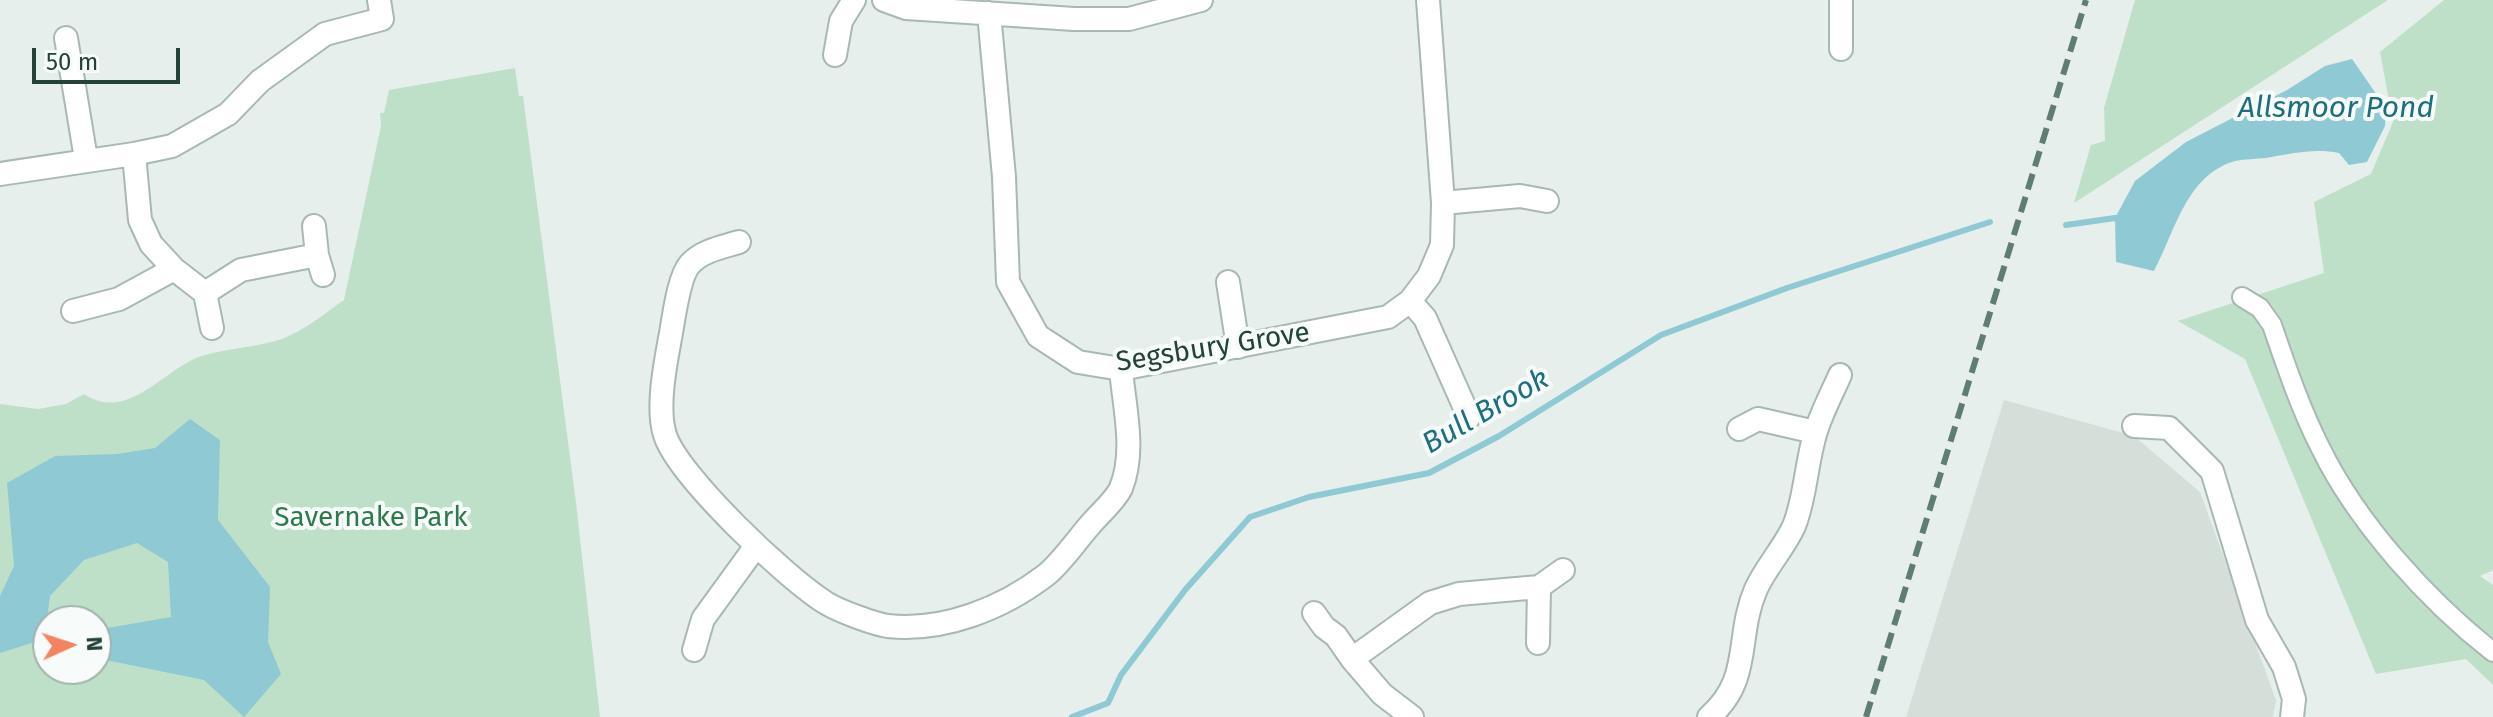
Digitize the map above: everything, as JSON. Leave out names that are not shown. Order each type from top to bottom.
[{"type":"street","points":[[0,174],[172,146],[228,114],[260,81],[325,34],[382,19],[379,0]]},
{"type":"street","points":[[835,55],[841,21],[854,0]]},
{"type":"street","points":[[884,0],[906,8],[1074,19],[1129,19],[1201,0]]},
{"type":"street","name":"Segsbury Grove","points":[[989,13],[1004,177],[1008,282],[1038,336],[1078,362],[1121,369],[1388,317],[1410,301],[1429,276],[1442,245],[1443,203],[1428,0]]},
{"type":"street","points":[[1841,0],[1841,49]]},
{"type":"street","points":[[66,38],[86,159]]},
{"type":"street","points":[[134,154],[140,220],[151,244],[174,269],[205,293],[212,328]]},
{"type":"street","points":[[1443,203],[1520,196],[1547,201]]},
{"type":"street","points":[[205,293],[241,270],[320,265],[314,226]]},
{"type":"street","points":[[739,242],[711,250],[689,265],[675,309],[666,362],[662,409],[664,433],[673,454],[756,546],[828,604],[886,626],[921,626],[957,619],[1000,605],[1048,573],[1120,490],[1129,454],[1121,369]]},
{"type":"street","points":[[73,311],[119,299],[174,269]]},
{"type":"street","points":[[1228,282],[1238,347]]},
{"type":"street","points":[[2242,297],[2260,308],[2272,325],[2321,451],[2375,536],[2435,600],[2493,652]]},
{"type":"street","points":[[1410,301],[1425,318],[1469,417]]},
{"type":"street","points":[[1716,715],[1737,680],[1744,632],[1757,588],[1793,527],[1807,479],[1815,432],[1840,375]]},
{"type":"street","points":[[1739,429],[1758,419],[1815,432]]},
{"type":"street","points":[[2134,426],[2169,428],[2212,471],[2257,620],[2284,667],[2294,699],[2292,717]]},
{"type":"street","points":[[694,650],[703,619],[756,546]]},
{"type":"street","points":[[1352,659],[1430,603],[1459,594],[1539,587],[1563,570]]},
{"type":"street","points":[[1538,643],[1539,587]]},
{"type":"street","points":[[1314,613],[1382,694],[1412,717]]},
{"type":"shaded area","points":[[2004,400],[2134,436],[2200,492],[2276,700],[2273,717],[1906,717]]},
{"type":"green space","points":[[2135,0],[2388,0],[2074,203],[2091,145],[2105,141],[2104,108]]},
{"type":"green space","points":[[2444,0],[2493,0],[2493,570],[2480,576],[2493,585],[2493,685],[2466,659],[2376,674],[2245,359],[2178,321],[2324,273],[2314,202],[2371,174],[2393,122],[2380,52]]},
{"type":"green space","name":"Savernake Park","points":[[515,68],[519,96],[523,96],[576,503],[600,717],[0,717],[0,404],[38,409],[66,404],[84,394],[99,401],[127,400],[201,356],[290,336],[344,300],[381,126],[380,113],[384,113],[389,90]]},
{"type":"water","name":"Allsmoor Pond","points":[[2352,59],[2386,108],[2385,126],[2367,162],[2349,165],[2339,153],[2320,151],[2235,161],[2218,168],[2193,192],[2154,271],[2116,262],[2115,218],[2135,181],[2186,142],[2287,90],[2325,66]]},
{"type":"water","points":[[190,419],[220,440],[218,520],[270,587],[268,642],[281,674],[244,717],[204,680],[112,661],[112,627],[171,617],[168,562],[137,543],[84,560],[50,596],[49,605],[32,605],[32,643],[0,653],[0,596],[14,566],[7,483],[55,456],[117,454],[155,448]]},
{"type":"waterway","name":"Bull Brook","points":[[2066,225],[2115,218],[2122,220]]},
{"type":"waterway","name":"Bull Brook","points":[[1072,717],[1108,703],[1121,675],[1185,590],[1250,517],[1309,497],[1429,473],[1499,436],[1661,335],[1787,288],[1990,222]]},
{"type":"railway","points":[[1866,717],[2086,0]]}]
